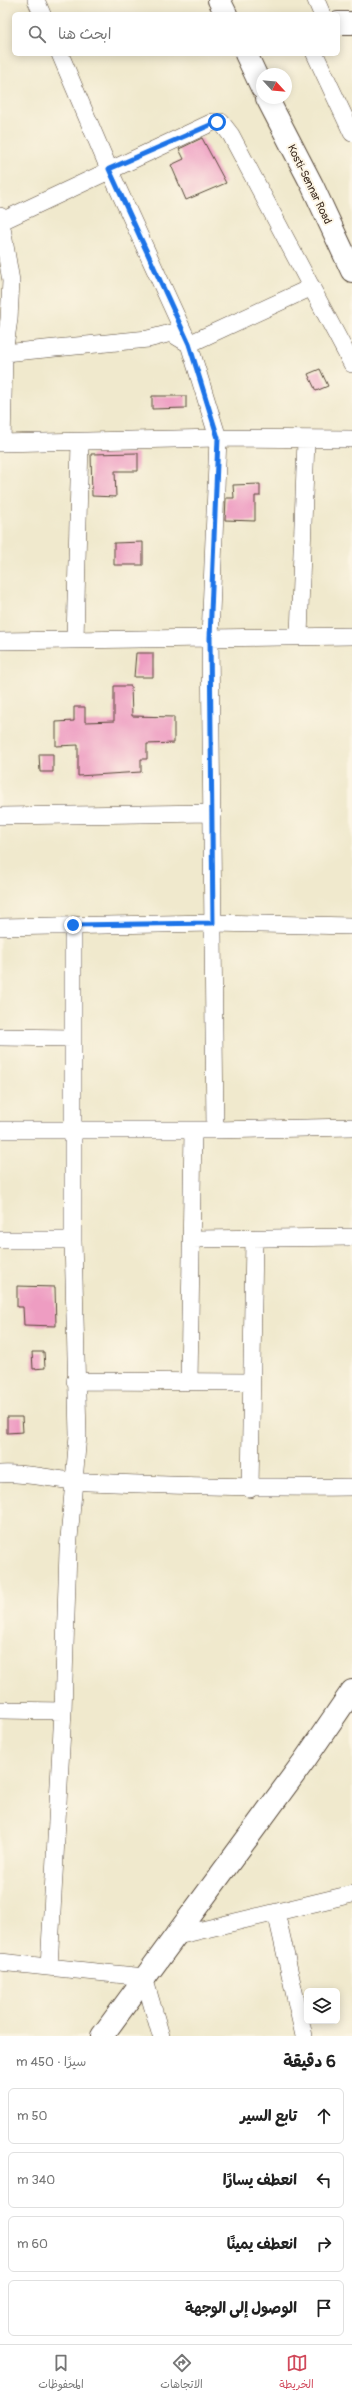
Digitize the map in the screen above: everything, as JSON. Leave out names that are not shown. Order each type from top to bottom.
[{"type":"main road","points":[[219,0],[225,12]]},
{"type":"main road","points":[[340,24],[352,23]]},
{"type":"main road","points":[[247,56],[256,75]]},
{"type":"main road","name":"Kosti-Sennar Road","points":[[270,104],[312,185],[352,271]]},
{"type":"main road","points":[[102,2036],[173,1937],[304,1761],[352,1692]]},
{"type":"street","points":[[36,0],[41,12]]},
{"type":"street","points":[[316,0],[321,12]]},
{"type":"street","points":[[61,56],[109,169],[189,344],[218,438],[210,638],[216,1130]]},
{"type":"street","points":[[317,56],[352,133]]},
{"type":"street","points":[[352,364],[231,135],[221,122],[213,122],[1,220],[11,281],[9,318],[4,353],[1,443],[218,438],[306,440],[352,439]]},
{"type":"street","points":[[189,344],[312,287]]},
{"type":"street","points":[[4,353],[148,339],[171,333],[189,344]]},
{"type":"street","points":[[299,636],[306,440]]},
{"type":"street","points":[[75,640],[80,442]]},
{"type":"street","points":[[0,641],[352,636]]},
{"type":"street","points":[[0,816],[213,813]]},
{"type":"street","points":[[0,927],[213,923],[352,926]]},
{"type":"street","points":[[49,1967],[63,1711],[68,1550],[78,1435],[75,1381],[73,1240],[73,925]]},
{"type":"street","points":[[0,1037],[72,1038]]},
{"type":"street","points":[[0,1130],[216,1130],[352,1127]]},
{"type":"street","points":[[189,1382],[194,1130]]},
{"type":"street","points":[[192,1239],[352,1237]]},
{"type":"street","points":[[250,1489],[254,1238]]},
{"type":"street","points":[[0,1240],[73,1240]]},
{"type":"street","points":[[75,1381],[251,1382]]},
{"type":"street","points":[[0,1474],[13,1473],[75,1482],[250,1489],[352,1487]]},
{"type":"street","points":[[0,1710],[63,1711]]},
{"type":"street","points":[[173,1937],[352,1894]]},
{"type":"street","points":[[276,1912],[304,2036]]},
{"type":"street","points":[[0,1962],[144,1977],[161,2036]]},
{"type":"building","points":[[202,138],[226,183],[186,200],[171,165],[184,159],[179,149]]},
{"type":"building","points":[[320,369],[328,386],[316,391],[308,374]]},
{"type":"building","points":[[152,396],[186,396],[186,408],[152,409]]},
{"type":"building","points":[[138,453],[138,471],[115,471],[116,497],[92,496],[91,454]]},
{"type":"building","points":[[260,484],[260,496],[255,496],[255,521],[225,520],[226,498],[234,498],[233,485]]},
{"type":"building","points":[[143,542],[143,565],[114,565],[114,543]]},
{"type":"building","points":[[136,653],[153,653],[153,677],[134,677]]},
{"type":"building","points":[[114,686],[131,686],[132,716],[174,717],[174,743],[147,744],[147,759],[141,759],[141,772],[78,776],[78,745],[56,746],[56,722],[74,721],[74,707],[85,707],[85,722],[114,721]]},
{"type":"building","points":[[39,754],[53,754],[53,772],[40,772]]},
{"type":"building","points":[[17,1286],[55,1287],[56,1326],[24,1325],[23,1307],[17,1307]]},
{"type":"building","points":[[32,1352],[44,1352],[45,1368],[33,1369]]},
{"type":"building","points":[[7,1417],[22,1417],[23,1432],[7,1433]]},
{"type":"route","points":[[73,925],[213,923],[210,638],[216,520],[218,438],[189,344],[109,169],[213,122],[217,122]]}]
